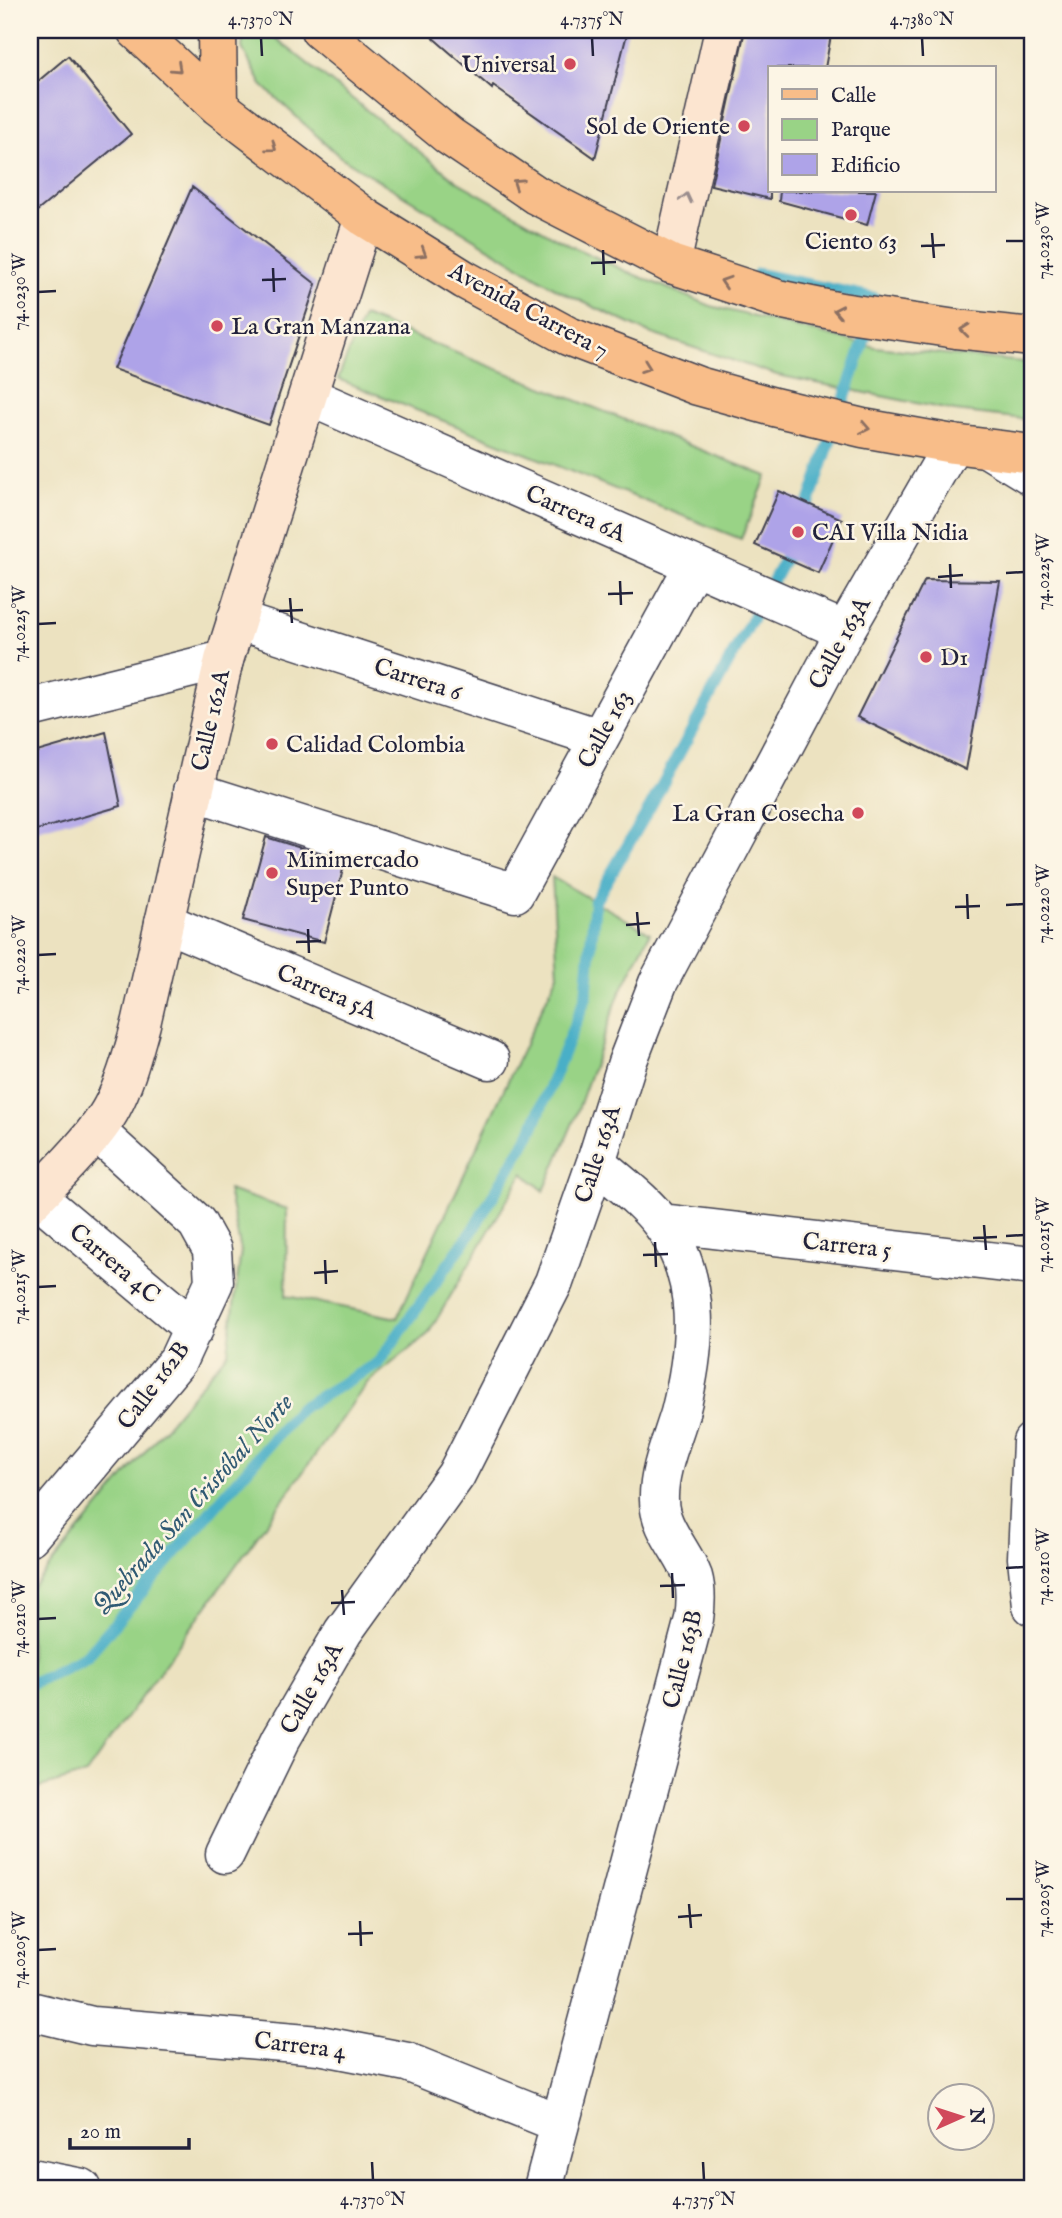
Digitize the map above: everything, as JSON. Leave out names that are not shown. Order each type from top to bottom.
[{"type":"main road","name":"Avenida Carrera 7","points":[[136,30],[218,106],[364,217],[466,280],[568,336],[698,386],[774,407],[863,428],[970,447],[1032,454]]},
{"type":"main road","points":[[217,30],[218,106]]},
{"type":"main road","points":[[320,30],[449,136],[536,195],[671,264],[778,299],[841,312],[1032,337]]},
{"type":"street","points":[[671,264],[724,30]]},
{"type":"street","name":"Calle 162A","points":[[33,1199],[96,1131],[112,1108],[126,1073],[141,1024],[224,660],[364,217]]},
{"type":"street","name":"Carrera 6A","points":[[308,396],[845,631]]},
{"type":"street","points":[[970,447],[1032,477]]},
{"type":"street","name":"Calle 163A","points":[[225,1854],[281,1739],[343,1632],[456,1475],[554,1282],[627,1063],[658,983],[845,631],[970,447]]},
{"type":"street","name":"Calle 163","points":[[194,791],[515,893],[694,565]]},
{"type":"street","name":"Carrera 6","points":[[236,620],[599,738]]},
{"type":"street","points":[[30,708],[224,660]]},
{"type":"street","name":"Carrera 5A","points":[[164,922],[491,1060]]},
{"type":"street","name":"Calle 162B","points":[[30,1536],[178,1360],[214,1282],[212,1250],[197,1223],[96,1131]]},
{"type":"street","name":"Calle 163B","points":[[543,2188],[697,1601],[693,1578],[667,1528],[659,1504],[659,1487],[681,1409],[691,1357],[694,1304],[688,1277],[678,1250],[662,1223],[596,1162]]},
{"type":"street","name":"Carrera 4C","points":[[33,1199],[194,1329]]},
{"type":"street","name":"Carrera 5","points":[[662,1223],[1032,1266]]},
{"type":"street","points":[[1032,1442],[1027,1558],[1032,1606]]},
{"type":"street","name":"Carrera 4","points":[[30,2011],[92,2026],[319,2045],[407,2062],[559,2123]]},
{"type":"street","points":[[30,2178],[82,2188]]},
{"type":"green space","points":[[244,30],[265,30],[458,182],[571,246],[628,272],[711,306],[875,347],[1032,363],[1032,420],[955,411],[777,375],[649,333],[560,291],[339,156],[262,85],[242,48]]},
{"type":"green space","points":[[363,316],[767,476],[741,539],[338,379]]},
{"type":"green space","points":[[552,877],[650,933],[618,997],[575,1118],[544,1191],[523,1173],[428,1334],[367,1383],[86,1774],[30,1790],[30,1590],[228,1352],[241,1251],[228,1190],[287,1209],[286,1296],[397,1318],[558,974]]},
{"type":"building","name":"Universal","points":[[424,30],[628,30],[595,158],[493,86],[492,89]]},
{"type":"building","name":"Sol de Oriente","points":[[745,30],[832,30],[825,66],[768,66],[770,199],[711,185]]},
{"type":"building","points":[[68,56],[131,134],[30,217],[30,88]]},
{"type":"building","name":"La Gran Manzana","points":[[192,187],[316,284],[269,425],[113,369]]},
{"type":"building","name":"Ciento 63","points":[[780,192],[876,192],[867,225],[779,201]]},
{"type":"building","name":"CAI Villa Nidia","points":[[779,491],[842,519],[818,573],[755,545]]},
{"type":"building","points":[[925,580],[1000,581],[966,770],[857,717]]},
{"type":"building","points":[[106,732],[121,806],[30,832],[30,754]]},
{"type":"building","points":[[266,837],[345,862],[324,942],[243,920]]},
{"type":"waterway","points":[[758,274],[874,298]]},
{"type":"waterway","points":[[804,518],[871,320]]},
{"type":"waterway","name":"Quebrada San Cristóbal Norte","points":[[30,1684],[86,1657],[299,1409],[378,1363],[472,1231],[531,1132],[586,997],[595,901],[649,809],[793,544]]},
{"type":"place","name":"Universal","points":[[570,64]]},
{"type":"place","name":"Sol de Oriente","points":[[744,126]]},
{"type":"place","name":"Ciento 63","points":[[851,215]]},
{"type":"place","name":"La Gran Manzana","points":[[217,326]]},
{"type":"place","name":"CAI Villa Nidia","points":[[798,532]]},
{"type":"place","name":"D1","points":[[926,657]]},
{"type":"place","name":"Calidad Colombia","points":[[272,744]]},
{"type":"place","name":"La Gran Cosecha","points":[[858,813]]},
{"type":"place","name":"Minimercado Super Punto","points":[[272,873]]}]
